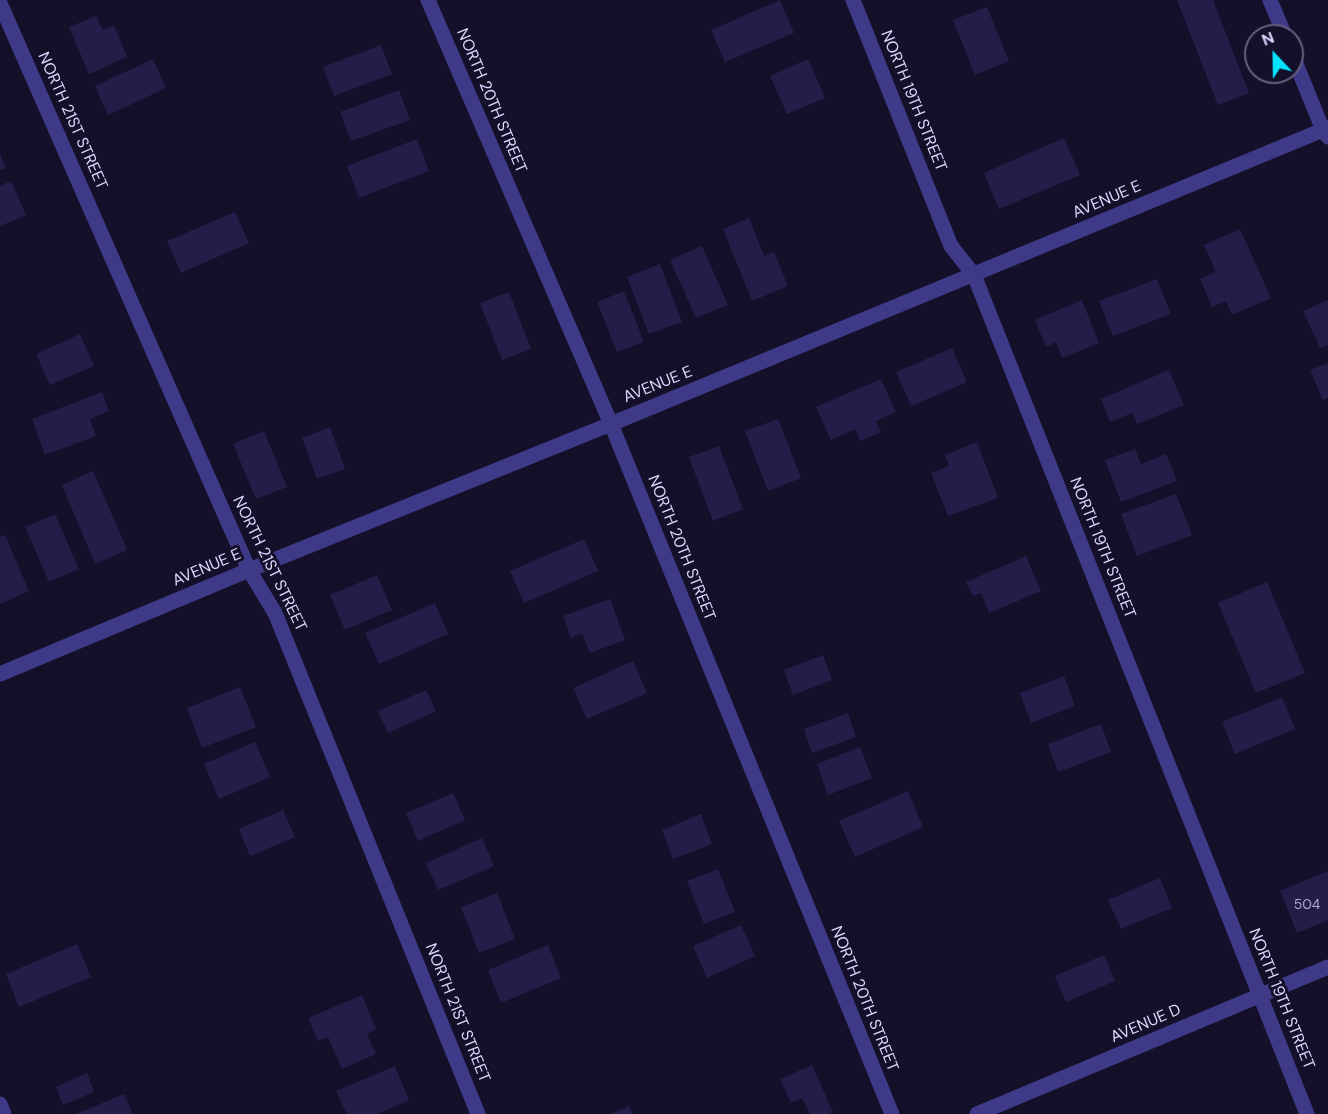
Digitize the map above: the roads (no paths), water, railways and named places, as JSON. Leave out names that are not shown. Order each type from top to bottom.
[{"type":"street","name":"NORTH 20TH STREET","points":[[428,0],[611,424],[892,1114]]},
{"type":"street","name":"NORTH 19TH STREET","points":[[854,0],[951,246],[974,275],[1307,1114]]},
{"type":"street","points":[[1270,0],[1280,24]]},
{"type":"street","name":"NORTH 21ST STREET","points":[[0,3],[249,570],[275,613],[478,1114]]},
{"type":"street","points":[[1304,82],[1326,132]]},
{"type":"street","name":"AVENUE E","points":[[0,674],[249,570],[1326,132]]},
{"type":"street","name":"AVENUE D","points":[[977,1114],[1328,967]]},
{"type":"street","points":[[0,1104],[4,1114]]}]
